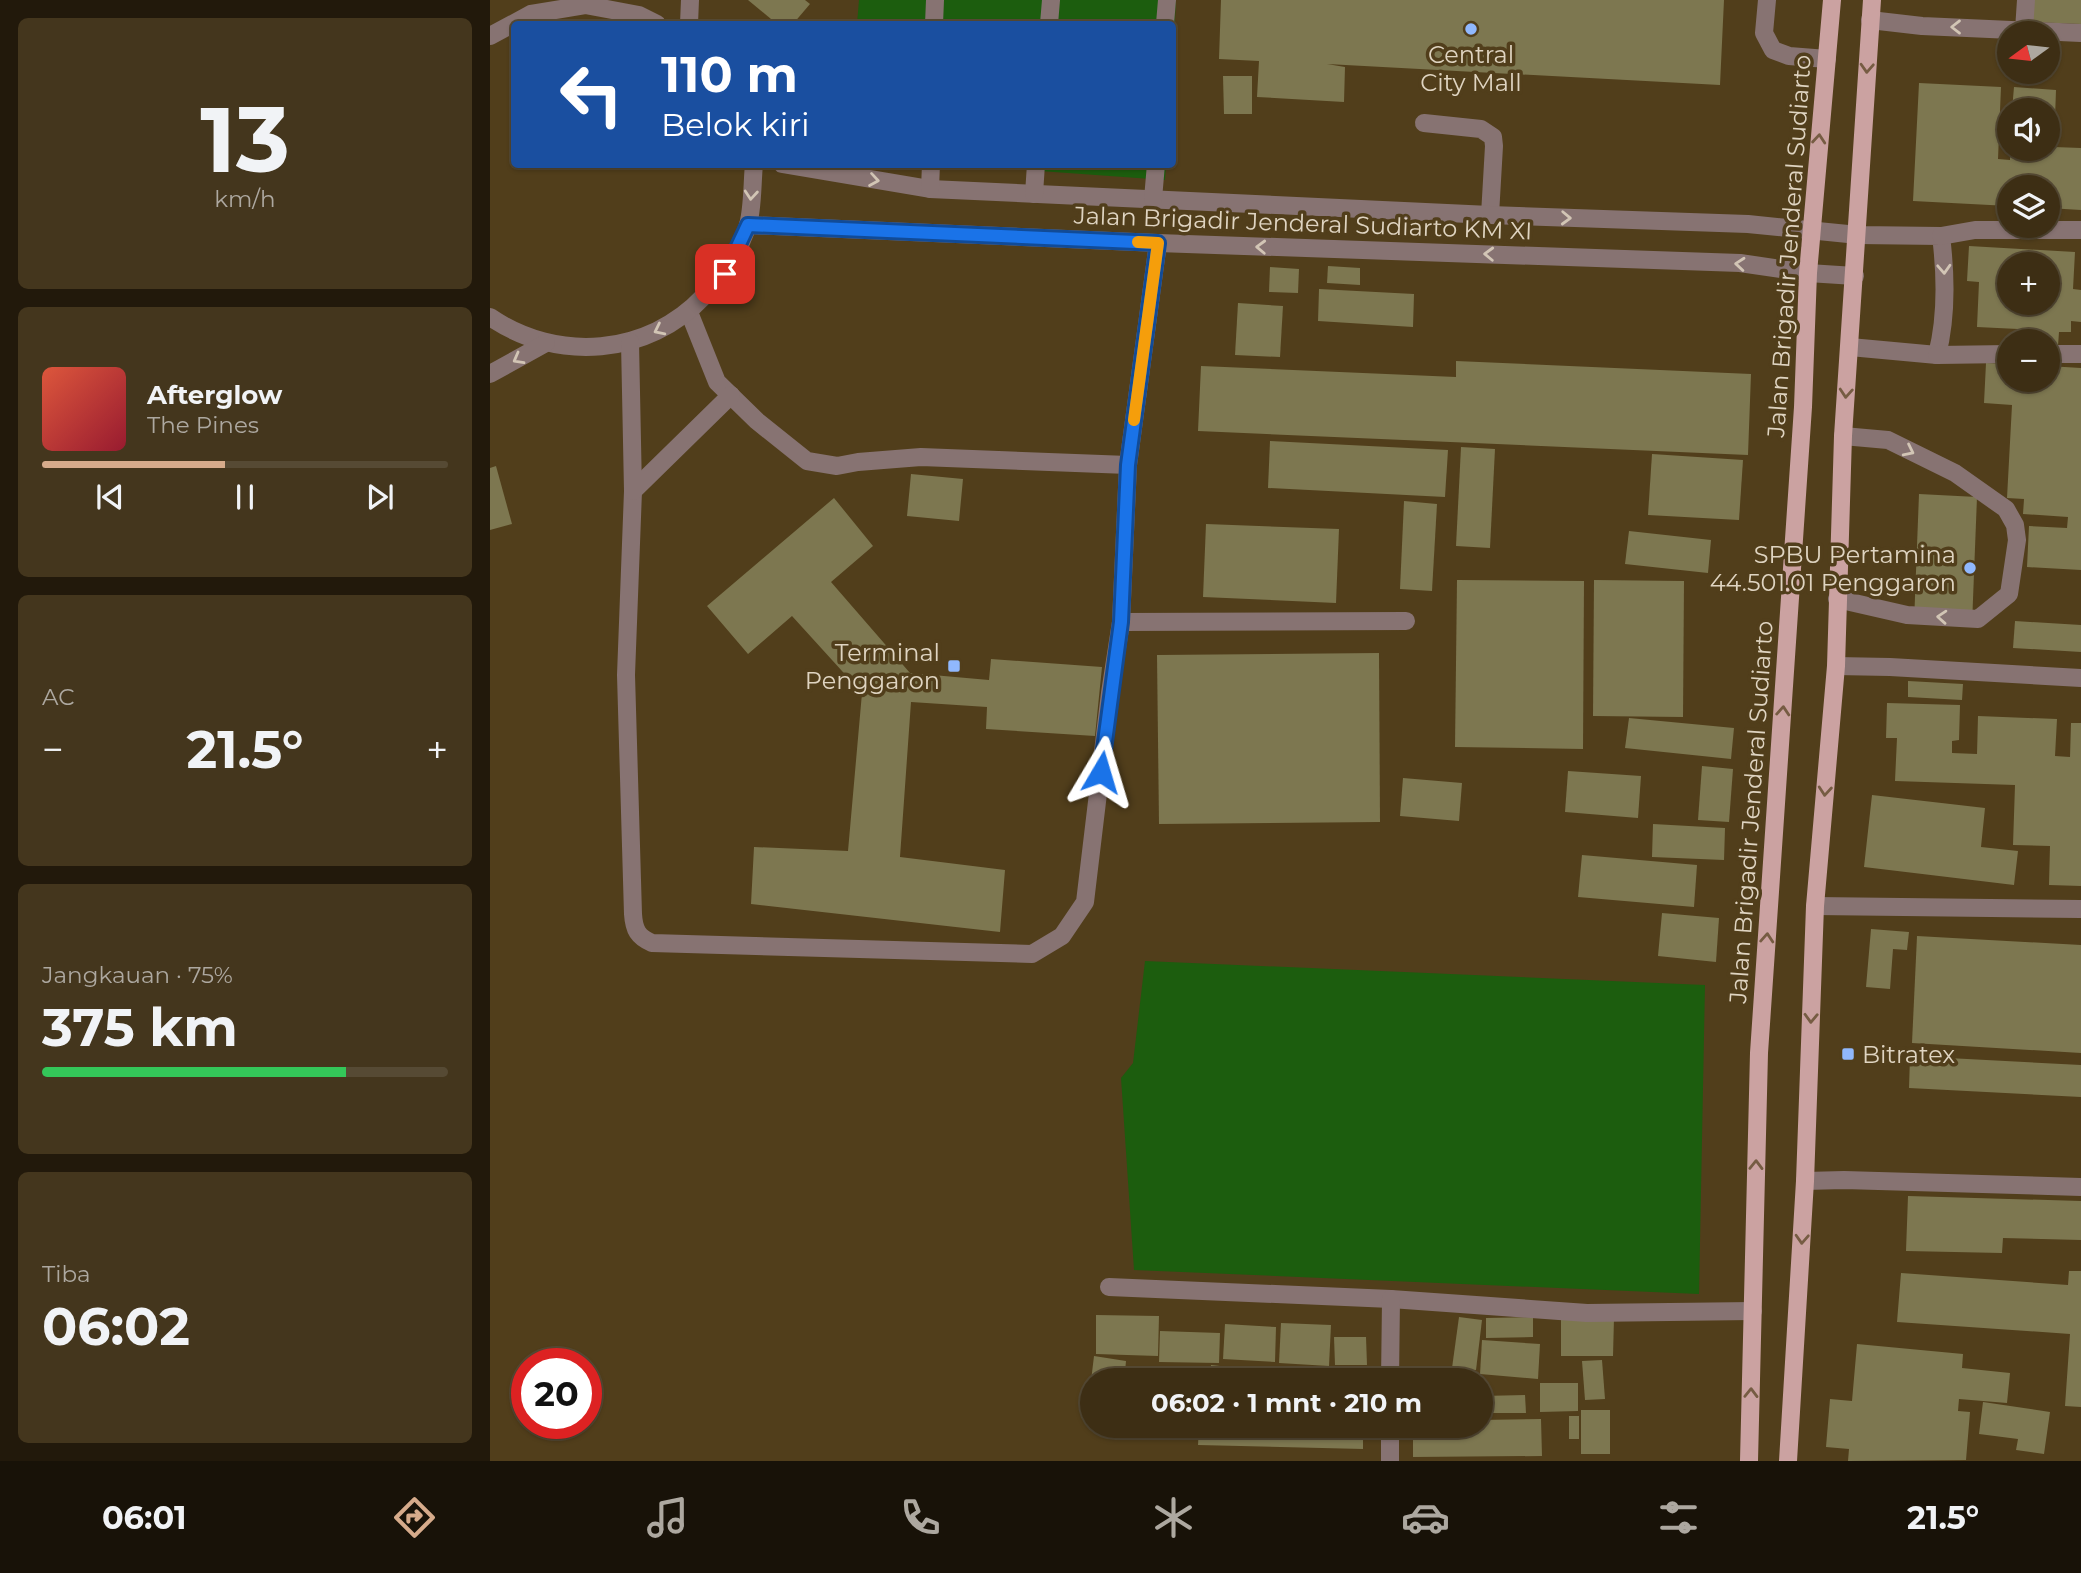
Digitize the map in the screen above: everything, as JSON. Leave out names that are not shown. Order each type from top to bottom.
[{"type":"main road","name":"Jalan Brigadir Jenderal Sudiarto","points":[[1749,1461],[1759,1053],[1803,407],[1808,273],[1832,0]]},
{"type":"main road","points":[[1788,1461],[1805,1181],[1815,906],[1836,666],[1843,436],[1872,0]]},
{"type":"street","points":[[689,21],[690,0]]},
{"type":"street","points":[[934,21],[935,0]]},
{"type":"street","points":[[1049,21],[1051,0]]},
{"type":"street","points":[[1166,21],[1167,0]]},
{"type":"street","points":[[1767,0],[1764,33],[1773,50],[1789,56],[1827,59]]},
{"type":"street","points":[[2025,21],[2026,0]]},
{"type":"street","points":[[518,21],[531,14],[585,5],[639,15],[651,21]]},
{"type":"street","points":[[1870,20],[1922,26],[1997,29]]},
{"type":"street","points":[[490,36],[511,25]]},
{"type":"street","points":[[2060,32],[2081,33]]},
{"type":"street","points":[[1424,123],[1481,129],[1493,137],[1490,215]]},
{"type":"street","points":[[490,317],[508,330],[546,343],[588,348],[630,342],[661,330],[689,312],[725,274],[748,225],[754,168]]},
{"type":"street","name":"Jalan Brigadir Jenderal Sudiarto KM XI","points":[[806,168],[930,189],[1748,224],[1858,235],[1941,236],[1975,230],[2081,230]]},
{"type":"street","points":[[930,189],[931,168]]},
{"type":"street","points":[[1034,194],[1036,168]]},
{"type":"street","points":[[1153,200],[1156,168]]},
{"type":"street","name":"Jalan Brigadir Jenderal Sudiarto KM XI","points":[[748,225],[1158,243],[1740,263],[1808,273],[1855,276]]},
{"type":"street","points":[[1937,355],[1943,330],[1945,275],[1941,236]]},
{"type":"street","points":[[630,342],[634,491],[626,675],[634,924],[637,933],[652,943],[1032,954],[1062,936],[1086,902],[1110,693],[1121,622],[1128,465],[1158,243]]},
{"type":"street","points":[[689,312],[717,382],[757,421],[807,461],[837,466],[921,457],[1128,465]]},
{"type":"street","points":[[490,374],[546,343]]},
{"type":"street","points":[[1850,347],[1937,355],[1997,355]]},
{"type":"street","points":[[2060,354],[2081,354]]},
{"type":"street","points":[[634,491],[731,395]]},
{"type":"street","points":[[1837,599],[1907,615],[1978,619],[2009,594],[2017,540],[2015,525],[2006,509],[1955,473],[1888,440],[1843,436]]},
{"type":"street","points":[[1121,622],[1406,621]]},
{"type":"street","points":[[1836,666],[2081,678]]},
{"type":"street","points":[[1815,906],[2081,909]]},
{"type":"street","points":[[1805,1181],[2081,1187]]},
{"type":"street","points":[[1109,1287],[1391,1299],[1587,1313],[1753,1311]]},
{"type":"street","points":[[1390,1368],[1391,1299]]},
{"type":"street","points":[[1390,1438],[1390,1461]]},
{"type":"green space","points":[[859,0],[1176,0],[1175,21],[857,21]]},
{"type":"green space","points":[[999,168],[1166,168],[1165,180]]},
{"type":"green space","points":[[1145,961],[1705,985],[1699,1294],[1134,1270],[1121,1078],[1133,1063]]},
{"type":"building","points":[[748,0],[805,0],[810,4],[796,21],[773,21]]},
{"type":"building","name":"Central City Mall","points":[[1221,0],[1724,0],[1720,85],[1327,64],[1345,67],[1344,102],[1257,97],[1259,61],[1219,59]]},
{"type":"building","points":[[2034,0],[2081,0],[2081,24],[2032,21]]},
{"type":"building","points":[[1223,76],[1252,76],[1252,114],[1224,114]]},
{"type":"building","points":[[1919,83],[2001,87],[2001,98],[1997,98],[1997,161],[2060,161],[2060,147],[2081,148],[2081,210],[2060,209],[2060,175],[1997,175],[1997,205],[1913,201]]},
{"type":"building","points":[[2014,87],[2056,90],[2056,98],[2013,98]]},
{"type":"building","points":[[1969,246],[2075,252],[2073,289],[2081,290],[2081,322],[2071,321],[2071,332],[2060,332],[2060,329],[1977,327],[1979,282],[1967,281]]},
{"type":"building","points":[[1328,266],[1360,268],[1360,285],[1327,283]]},
{"type":"building","points":[[1270,267],[1299,269],[1298,293],[1269,292]]},
{"type":"building","points":[[1319,289],[1414,294],[1413,327],[1318,321]]},
{"type":"building","points":[[1238,303],[1283,306],[1280,357],[1235,355]]},
{"type":"building","points":[[1456,361],[1751,374],[1748,455],[1198,431],[1201,366],[1456,377]]},
{"type":"building","points":[[1986,363],[1997,363],[1997,392],[2060,392],[2060,367],[2081,368],[2081,570],[2027,567],[2029,526],[2067,528],[2068,517],[2023,514],[2024,499],[2007,498],[2012,405],[1984,403]]},
{"type":"building","points":[[1270,441],[1448,450],[1445,497],[1268,488]]},
{"type":"building","points":[[1461,447],[1495,449],[1490,548],[1456,546]]},
{"type":"building","points":[[1652,454],[1743,460],[1739,520],[1648,515]]},
{"type":"building","points":[[496,466],[512,524],[490,530],[490,468]]},
{"type":"building","points":[[911,474],[963,479],[959,521],[907,516]]},
{"type":"building","points":[[1919,494],[1977,497],[1972,625],[1914,623]]},
{"type":"building","points":[[834,498],[873,546],[831,582],[910,673],[989,680],[991,659],[1102,667],[1095,736],[986,729],[987,707],[911,702],[900,857],[1005,870],[1000,932],[751,904],[754,847],[848,851],[862,693],[792,616],[748,654],[707,606]]},
{"type":"building","points":[[1404,501],[1437,504],[1432,591],[1400,589]]},
{"type":"building","points":[[1206,524],[1339,529],[1336,603],[1203,597]]},
{"type":"building","points":[[1629,531],[1711,540],[1708,573],[1625,564]]},
{"type":"building","points":[[1457,580],[1584,581],[1583,749],[1455,747]]},
{"type":"building","points":[[1594,580],[1684,581],[1683,717],[1593,716]]},
{"type":"building","points":[[2015,621],[2081,625],[2081,652],[2013,648]]},
{"type":"building","points":[[1379,653],[1380,822],[1159,824],[1157,655]]},
{"type":"building","points":[[1908,681],[1963,684],[1962,700],[1908,697]]},
{"type":"building","points":[[1887,703],[1960,705],[1959,740],[1952,741],[1952,753],[1977,754],[1978,716],[2057,719],[2055,756],[2070,757],[2071,723],[2081,723],[2081,886],[2049,885],[2050,846],[2013,845],[2015,785],[1895,781],[1897,738],[1886,738]]},
{"type":"building","points":[[1629,718],[1734,728],[1731,759],[1625,748]]},
{"type":"building","points":[[1702,766],[1733,769],[1729,822],[1698,820]]},
{"type":"building","points":[[1568,771],[1641,776],[1638,818],[1565,812]]},
{"type":"building","points":[[1403,778],[1462,783],[1459,821],[1400,816]]},
{"type":"building","points":[[1872,795],[1985,808],[1981,847],[2018,851],[2014,885],[1864,867]]},
{"type":"building","points":[[1653,824],[1725,828],[1724,860],[1652,857]]},
{"type":"building","points":[[1582,855],[1697,865],[1694,907],[1578,897]]},
{"type":"building","points":[[1662,913],[1719,918],[1716,962],[1658,956]]},
{"type":"building","points":[[1871,929],[1909,932],[1907,950],[1893,949],[1890,989],[1866,987]]},
{"type":"building","points":[[1917,936],[2081,945],[2081,1053],[1912,1043]]},
{"type":"building","points":[[1910,1056],[2081,1065],[2081,1097],[1909,1088]]},
{"type":"building","points":[[1908,1196],[2081,1201],[2081,1240],[2003,1238],[2002,1253],[1906,1251]]},
{"type":"building","points":[[2069,1271],[2081,1271],[2081,1407],[2065,1406],[2070,1334],[1897,1322],[1901,1273],[2068,1285]]},
{"type":"building","points":[[1096,1315],[1159,1316],[1158,1356],[1096,1354]]},
{"type":"building","points":[[1459,1317],[1482,1320],[1476,1368],[1452,1368]]},
{"type":"building","points":[[1533,1317],[1533,1337],[1486,1338],[1486,1318]]},
{"type":"building","points":[[1561,1318],[1614,1318],[1613,1356],[1561,1356]]},
{"type":"building","points":[[1281,1323],[1331,1325],[1329,1366],[1279,1363]]},
{"type":"building","points":[[1225,1324],[1276,1327],[1275,1362],[1223,1359]]},
{"type":"building","points":[[1160,1331],[1220,1333],[1219,1363],[1159,1362]]},
{"type":"building","points":[[1334,1337],[1366,1337],[1367,1365],[1335,1365]]},
{"type":"building","points":[[1482,1340],[1540,1344],[1538,1379],[1493,1375],[1493,1368],[1480,1368]]},
{"type":"building","points":[[1857,1344],[1963,1354],[1962,1368],[2010,1373],[2007,1403],[1959,1399],[1958,1411],[1970,1412],[1966,1460],[1848,1461],[1849,1449],[1826,1447],[1830,1399],[1852,1401]]},
{"type":"building","points":[[1094,1356],[1126,1361],[1125,1368],[1093,1368]]},
{"type":"building","points":[[1602,1360],[1605,1399],[1585,1400],[1582,1361]]},
{"type":"building","points":[[1211,1365],[1238,1368],[1211,1368]]},
{"type":"building","points":[[1540,1383],[1578,1383],[1578,1411],[1540,1412]]},
{"type":"building","points":[[1525,1395],[1526,1413],[1493,1413],[1493,1396]]},
{"type":"building","points":[[1983,1402],[2050,1412],[2044,1454],[2016,1450],[2018,1439],[1979,1434]]},
{"type":"building","points":[[1581,1410],[1610,1410],[1610,1454],[1581,1454]]},
{"type":"building","points":[[1569,1416],[1579,1416],[1579,1439],[1569,1439]]},
{"type":"building","points":[[1541,1419],[1542,1456],[1413,1457],[1413,1438],[1493,1438],[1493,1420]]},
{"type":"building","points":[[1198,1438],[1363,1438],[1363,1449],[1198,1445]]},
{"type":"slow traffic","points":[[1134,420],[1158,243],[1138,242]]},
{"type":"place","name":"Central City Mall","points":[[1471,29]]},
{"type":"place","name":"SPBU Pertamina 44.501.01 Penggaron","points":[[1970,568]]},
{"type":"place","name":"Terminal Penggaron","points":[[954,666]]},
{"type":"place","name":"Bitratex","points":[[1848,1054]]},
{"type":"route","points":[[725,274],[748,225],[1158,243],[1128,465],[1121,622],[1101,772]]}]
